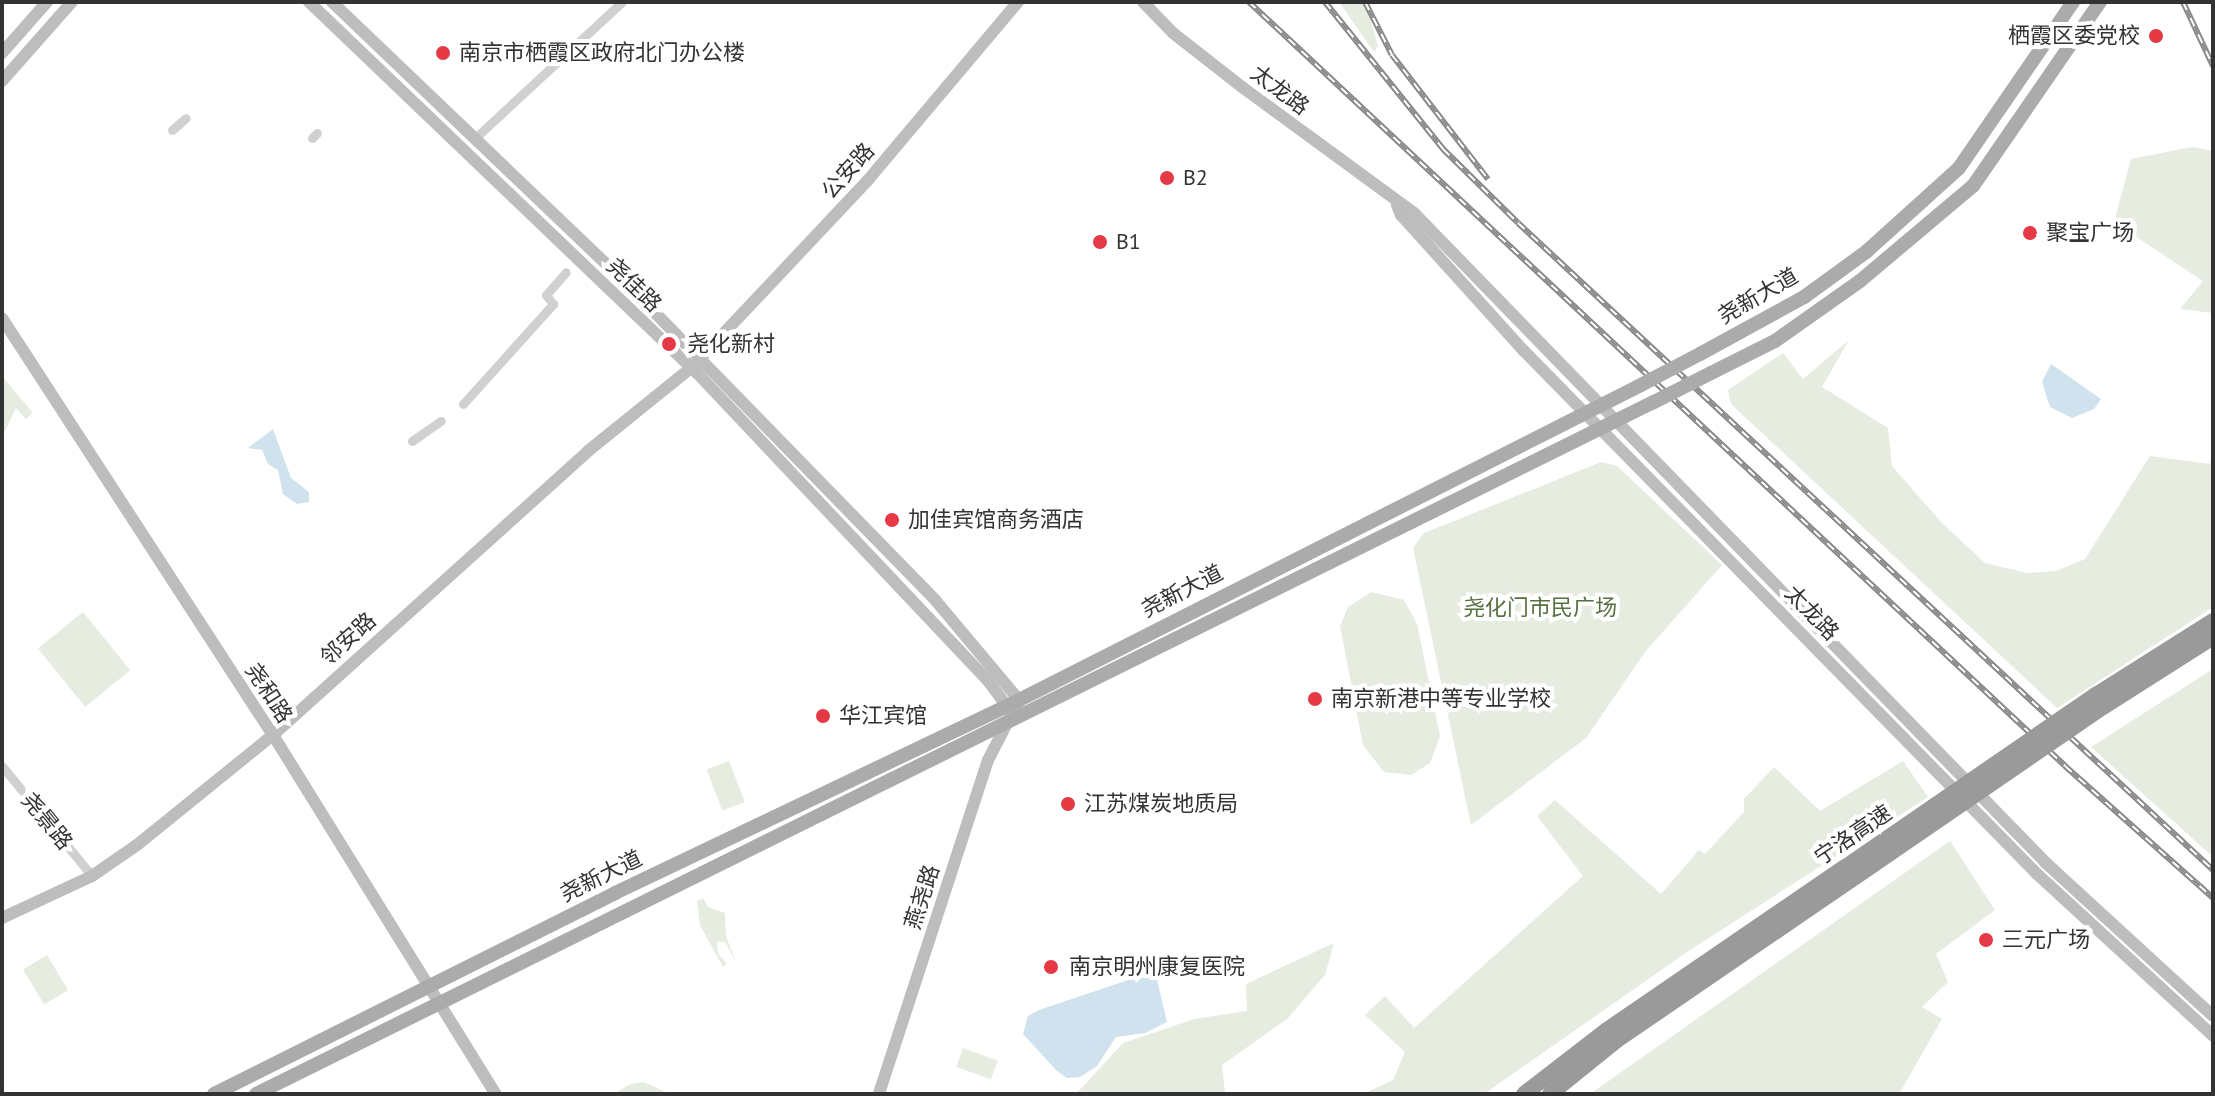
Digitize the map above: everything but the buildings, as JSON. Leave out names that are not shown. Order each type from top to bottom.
[{"type":"highway","name":"宁洛高速","points":[[1524,1094],[1607,1030],[1847,874],[2213,621]]},
{"type":"highway","name":"宁洛高速","points":[[2100,701],[2213,637]]},
{"type":"highway","name":"宁洛高速","points":[[1550,1094],[1617,1040],[1847,874]]},
{"type":"main road","points":[[2,53],[47,2]]},
{"type":"main road","points":[[2,81],[72,2]]},
{"type":"main road","name":"尧佳路","points":[[309,2],[696,363]]},
{"type":"main road","name":"尧佳路","points":[[332,2],[475,138],[936,601],[1014,710]]},
{"type":"main road","name":"公安路","points":[[696,363],[868,180],[1018,2]]},
{"type":"main road","name":"太龙路","points":[[1143,2],[1173,33],[1397,205],[1524,351],[1588,411],[2036,873],[2213,1036]]},
{"type":"main road","name":"尧新大道","points":[[256,1094],[441,1003],[1014,710],[1639,386],[1804,297],[1866,252],[1959,168],[2073,2]]},
{"type":"main road","name":"尧新大道","points":[[214,1094],[431,985],[1605,429],[1775,341],[1860,281],[1973,186],[2100,2]]},
{"type":"main road","name":"太龙路","points":[[1397,205],[1414,213],[1537,343],[1605,403],[2046,863],[2213,1016]]},
{"type":"main road","name":"尧和路","points":[[2,318],[273,735],[496,1094]]},
{"type":"main road","name":"邻安路","points":[[2,918],[92,876],[273,735],[588,451],[696,363]]},
{"type":"main road","name":"燕尧路","points":[[879,1094],[988,760],[1014,710]]},
{"type":"street","points":[[475,138],[622,2]]},
{"type":"street","points":[[172,130],[186,118]]},
{"type":"street","points":[[463,404],[553,304],[546,295],[566,272]]},
{"type":"street","points":[[412,441],[441,421]]},
{"type":"street","name":"尧景路","points":[[2,766],[92,876]]},
{"type":"green space","points":[[1339,2],[1366,2],[1378,47],[1374,52]]},
{"type":"green space","points":[[2192,147],[2213,151],[2213,313],[2180,309],[2203,281],[2114,222],[2131,159]]},
{"type":"green space","points":[[1849,340],[1822,387],[1888,428],[1892,466],[1942,523],[1985,563],[2027,573],[2056,571],[2085,559],[2150,456],[2210,464],[2213,449],[2213,607],[2057,708],[1731,404],[1728,390],[1783,353],[1803,379]]},
{"type":"green space","points":[[2,376],[33,413],[26,419],[16,408],[2,437]]},
{"type":"green space","name":"尧化门市民广场","points":[[1601,462],[1617,466],[1722,565],[1645,652],[1586,738],[1471,825],[1413,548],[1424,533]]},
{"type":"green space","points":[[1371,592],[1404,600],[1417,624],[1440,736],[1430,763],[1411,775],[1384,772],[1363,745],[1340,626],[1348,607]]},
{"type":"green space","points":[[83,612],[130,670],[85,707],[38,649]]},
{"type":"green space","points":[[2213,669],[2213,857],[2091,747]]},
{"type":"green space","points":[[729,761],[745,802],[722,811],[707,770]]},
{"type":"green space","points":[[1903,761],[1928,797],[1687,952],[1484,1094],[1363,1094],[1393,1080],[1405,1052],[1365,1015],[1385,996],[1414,1028],[1583,876],[1537,816],[1555,800],[1661,894],[1699,850],[1705,854],[1744,812],[1744,799],[1774,767],[1820,811]]},
{"type":"green space","points":[[1950,841],[1995,910],[1936,954],[1948,982],[1922,1007],[1942,1019],[1899,1094],[1590,1094]]},
{"type":"green space","points":[[703,898],[708,907],[725,913],[726,936],[736,963],[726,943],[717,941],[718,954],[727,963],[723,967],[700,925],[697,901]]},
{"type":"green space","points":[[1334,943],[1325,975],[1287,1019],[1222,1065],[1225,1094],[1076,1094],[1123,1043],[1194,1019],[1247,1011],[1246,984]]},
{"type":"green space","points":[[47,955],[68,990],[44,1005],[23,969]]},
{"type":"green space","points":[[963,1048],[998,1061],[991,1079],[956,1067]]},
{"type":"green space","points":[[644,1082],[670,1094],[613,1094],[631,1084]]},
{"type":"water","points":[[2051,364],[2101,399],[2094,409],[2072,418],[2050,407],[2042,382]]},
{"type":"water","points":[[273,429],[291,478],[309,492],[309,502],[297,504],[283,494],[278,470],[268,464],[262,450],[248,448]]},
{"type":"water","points":[[1155,971],[1167,1022],[1145,1033],[1116,1037],[1097,1066],[1080,1077],[1067,1078],[1057,1071],[1023,1034],[1028,1016],[1039,1010]]},
{"type":"railway","points":[[1249,2],[2065,766],[2213,898]]},
{"type":"railway","points":[[1325,2],[1443,149],[1518,223],[2213,870]]},
{"type":"railway","points":[[1365,2],[1392,55],[1488,179]]},
{"type":"railway","points":[[2183,2],[2213,66]]},
{"type":"place","name":"栖霞区委党校","points":[[2156,36]]},
{"type":"place","name":"南京市栖霞区政府北门办公楼","points":[[443,53]]},
{"type":"place","name":"B2","points":[[1167,178]]},
{"type":"place","name":"聚宝广场","points":[[2030,233]]},
{"type":"place","name":"B1","points":[[1100,242]]},
{"type":"place","name":"尧化新村","points":[[669,344]]},
{"type":"place","name":"加佳宾馆商务酒店","points":[[892,520]]},
{"type":"place","name":"南京新港中等专业学校","points":[[1315,699]]},
{"type":"place","name":"华江宾馆","points":[[823,716]]},
{"type":"place","name":"江苏煤炭地质局","points":[[1068,804]]},
{"type":"place","name":"三元广场","points":[[1986,940]]},
{"type":"place","name":"南京明州康复医院","points":[[1051,967]]}]
